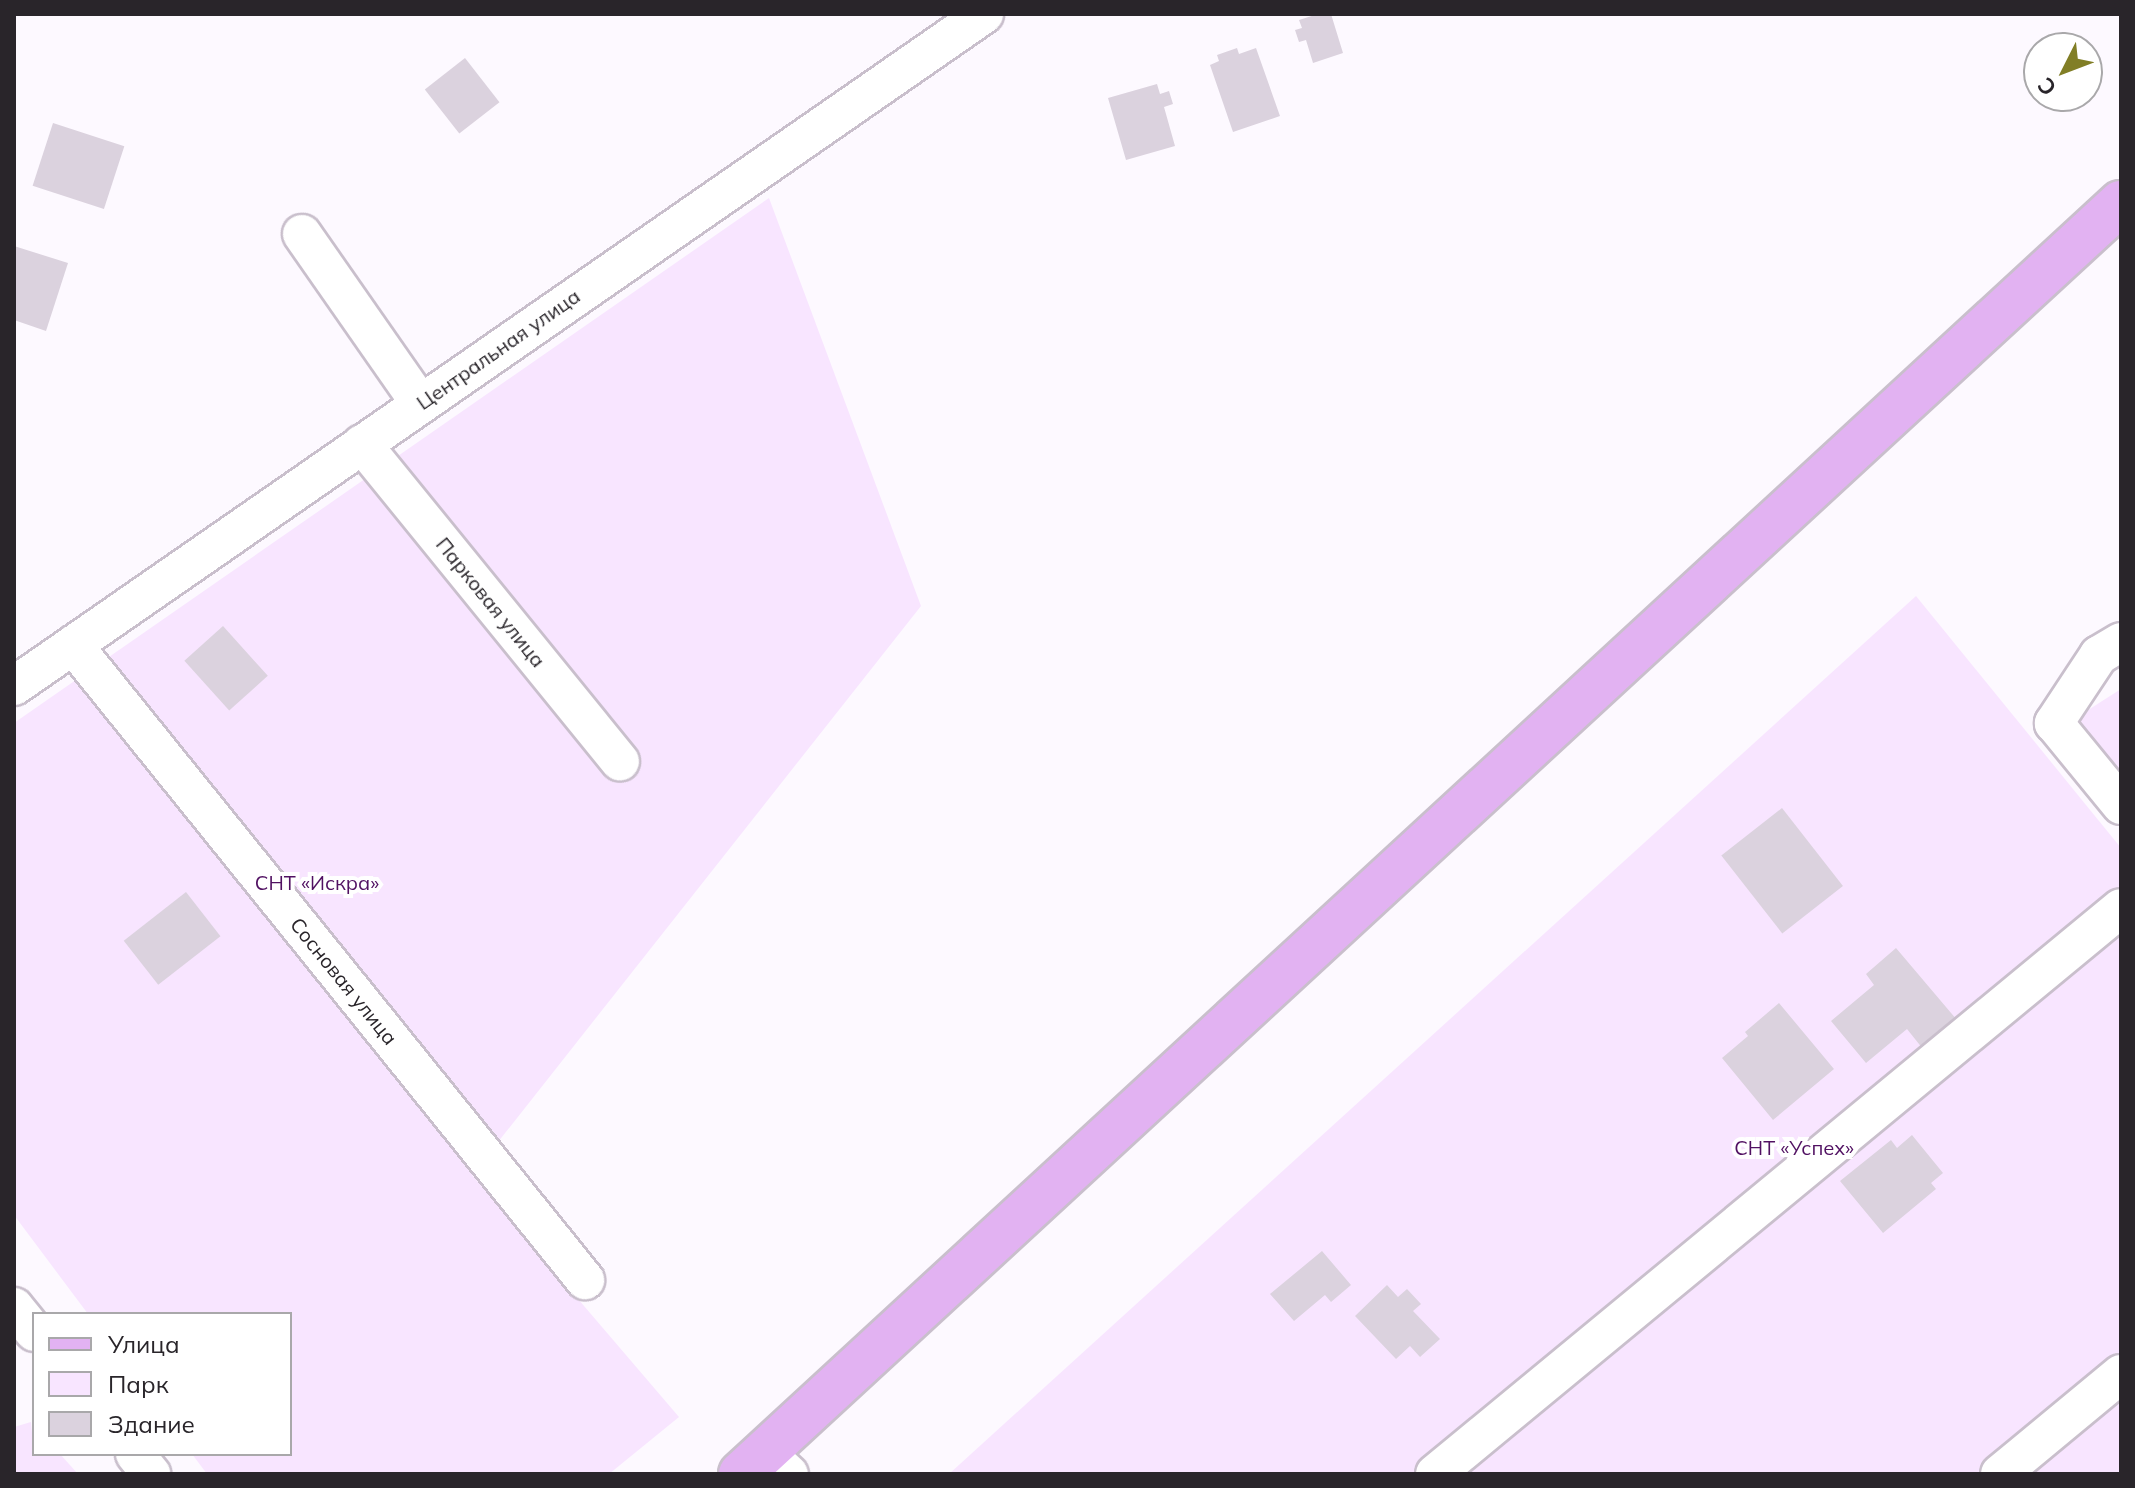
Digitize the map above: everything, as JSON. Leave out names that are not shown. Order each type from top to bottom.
[{"type":"main road","points":[[764,1466],[2121,203]]},
{"type":"street","name":"Центральная улица","points":[[14,686],[984,14]]},
{"type":"street","points":[[302,234],[420,403]]},
{"type":"street","name":"Парковая улица","points":[[362,444],[620,761]]},
{"type":"street","points":[[2121,642],[2099,655],[2054,723],[2121,805]]},
{"type":"street","name":"Сосновая улица","points":[[73,645],[585,1280]]},
{"type":"street","points":[[1435,1474],[2121,908]]},
{"type":"street","points":[[14,1307],[32,1330]]},
{"type":"street","points":[[2000,1474],[2121,1374]]},
{"type":"street","points":[[137,1456],[151,1474]]},
{"type":"green space","name":"СНТ «Искра»","points":[[769,198],[921,606],[472,1175],[679,1417],[609,1474],[207,1474],[194,1456],[292,1456],[292,1312],[87,1312],[14,1215],[14,723]]},
{"type":"green space","name":"СНТ «Успех»","points":[[1916,596],[2121,848],[2121,1474],[949,1474]]},
{"type":"green space","points":[[2121,689],[2121,776],[2074,719]]},
{"type":"green space","points":[[31,1422],[32,1456],[62,1456],[78,1474],[14,1474],[14,1427]]},
{"type":"building","points":[[1331,14],[1343,53],[1313,63],[1306,40],[1299,42],[1295,30],[1302,28],[1299,20]]},
{"type":"building","points":[[1237,48],[1239,54],[1256,48],[1280,116],[1233,132],[1210,65],[1219,61],[1217,55]]},
{"type":"building","points":[[465,58],[499,102],[459,134],[425,89]]},
{"type":"building","points":[[1157,84],[1160,94],[1169,91],[1173,104],[1164,107],[1175,146],[1126,160],[1108,98]]},
{"type":"building","points":[[53,123],[124,146],[104,209],[33,186]]},
{"type":"building","points":[[14,246],[68,263],[46,331],[14,320]]},
{"type":"building","points":[[223,626],[268,676],[229,711],[184,661]]},
{"type":"building","points":[[1782,808],[1843,886],[1782,933],[1721,855]]},
{"type":"building","points":[[186,892],[220,936],[158,985],[124,941]]},
{"type":"building","points":[[1896,948],[1957,1020],[1923,1049],[1907,1029],[1866,1063],[1831,1021],[1874,985],[1866,974]]},
{"type":"building","points":[[1779,1003],[1834,1069],[1773,1120],[1722,1058],[1748,1036],[1745,1032]]},
{"type":"building","points":[[1912,1135],[1943,1173],[1931,1183],[1936,1189],[1883,1233],[1840,1181],[1891,1140],[1897,1148]]},
{"type":"building","points":[[1322,1251],[1351,1285],[1331,1302],[1325,1295],[1294,1321],[1270,1294]]},
{"type":"building","points":[[1387,1285],[1398,1297],[1407,1289],[1421,1304],[1413,1311],[1440,1339],[1420,1357],[1410,1346],[1396,1359],[1355,1316]]}]
